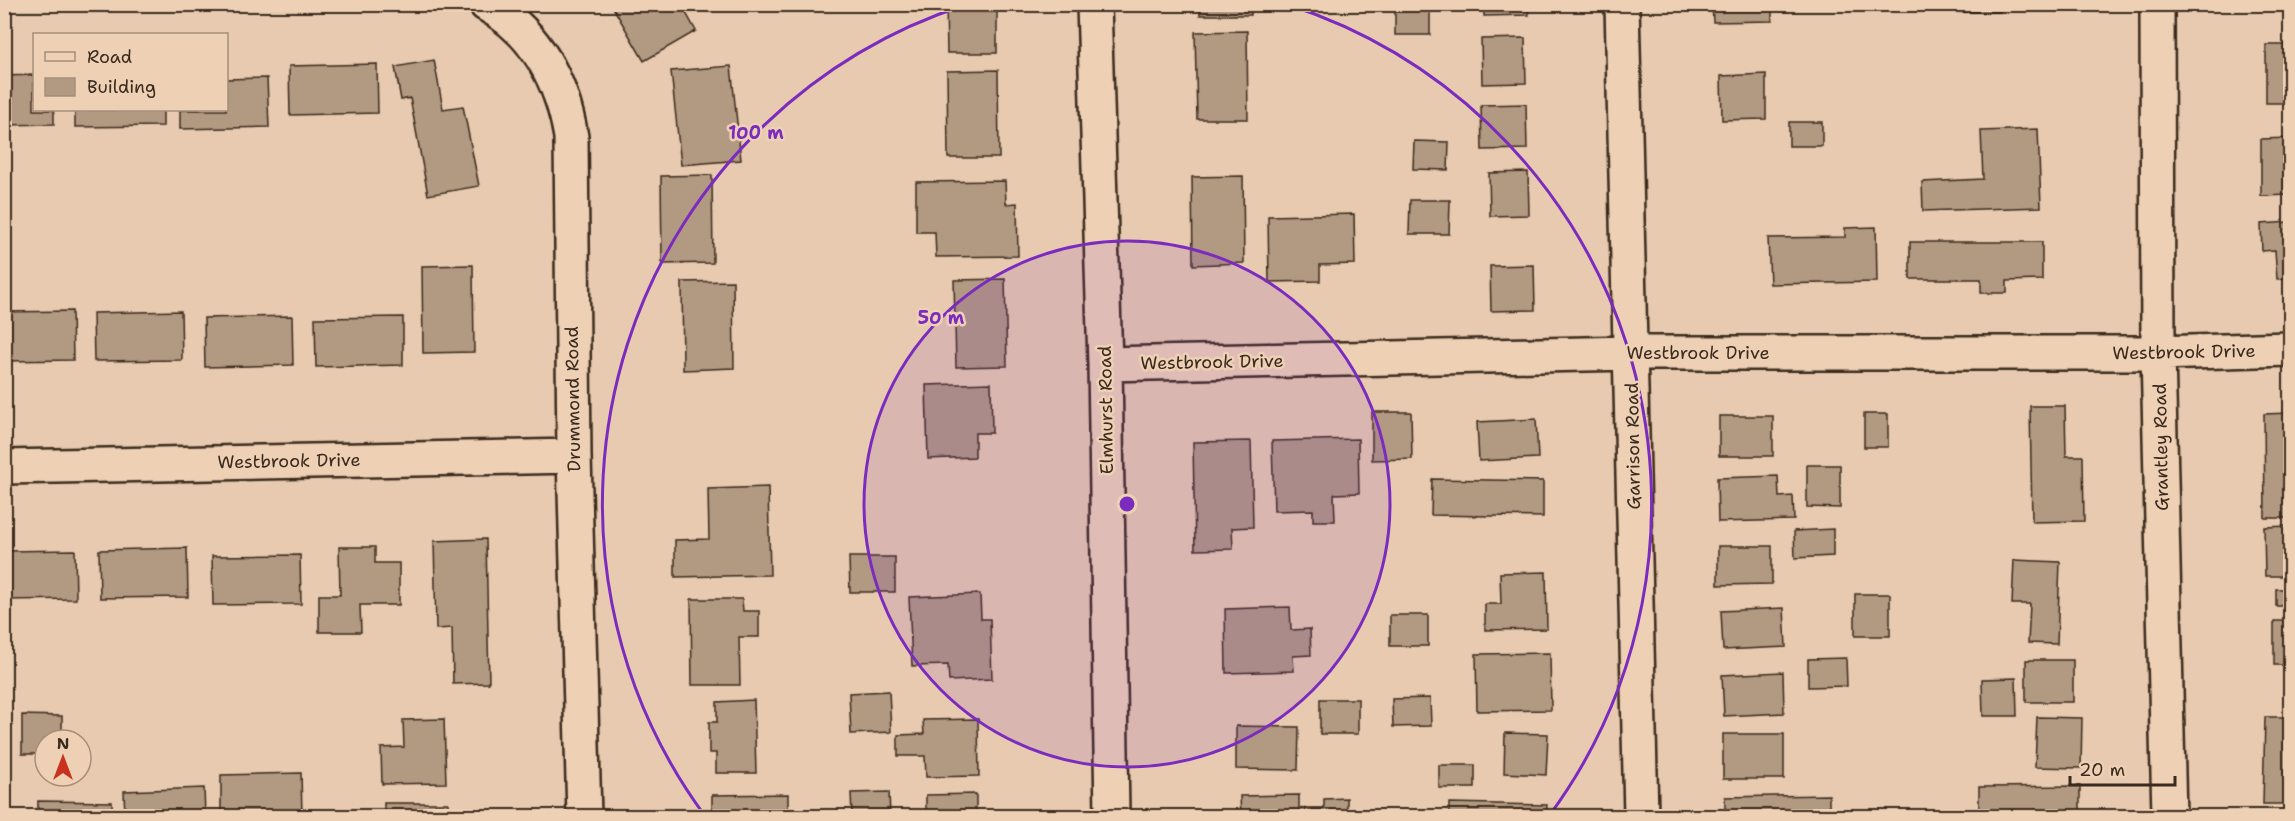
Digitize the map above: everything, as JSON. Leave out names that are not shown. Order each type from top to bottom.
[{"type":"street","name":"Elmhurst Road","points":[[1094,4],[1105,364],[1112,816]]},
{"type":"street","name":"Garrison Road","points":[[1622,4],[1641,816]]},
{"type":"street","name":"Grantley Road","points":[[2157,4],[2158,353],[2169,816]]},
{"type":"street","name":"Drummond Road","points":[[489,6],[528,38],[553,73],[563,97],[571,137],[574,456],[584,816]]},
{"type":"street","name":"Westbrook Drive","points":[[1105,364],[1631,353],[2158,353],[2290,349]]},
{"type":"street","name":"Westbrook Drive","points":[[4,467],[574,456]]},
{"type":"building","points":[[611,4],[681,4],[696,31],[644,61]]},
{"type":"building","points":[[946,4],[997,4],[997,53],[947,53]]},
{"type":"building","points":[[1200,4],[1251,4],[1251,15],[1200,15]]},
{"type":"building","points":[[1395,4],[1430,4],[1430,35],[1395,35]]},
{"type":"building","points":[[1484,4],[1528,4],[1529,15],[1484,16]]},
{"type":"building","points":[[1712,4],[1772,4],[1772,21],[1713,22]]},
{"type":"building","points":[[1961,4],[2000,4],[2000,12],[1961,12]]},
{"type":"building","points":[[2289,4],[2290,103],[2266,103],[2266,45],[2289,45]]},
{"type":"building","points":[[1247,31],[1248,119],[1197,119],[1195,32]]},
{"type":"building","points":[[1525,38],[1526,83],[1482,84],[1481,39]]},
{"type":"building","points":[[434,60],[443,109],[463,106],[479,186],[428,195],[410,98],[401,100],[395,67]]},
{"type":"building","points":[[377,64],[378,113],[290,115],[289,66]]},
{"type":"building","points":[[731,66],[741,160],[681,165],[671,71]]},
{"type":"building","points":[[998,70],[999,158],[948,158],[947,71]]},
{"type":"building","points":[[1766,74],[1766,119],[1722,120],[1721,76]]},
{"type":"building","points":[[33,75],[33,111],[54,111],[54,124],[4,125],[4,76]]},
{"type":"building","points":[[267,78],[269,127],[180,129],[180,111],[228,111],[228,79]]},
{"type":"building","points":[[1526,104],[1527,149],[1482,150],[1481,105]]},
{"type":"building","points":[[75,111],[163,111],[163,126],[75,127]]},
{"type":"building","points":[[1789,122],[1822,122],[1822,146],[1789,146]]},
{"type":"building","points":[[2038,129],[2041,207],[1923,211],[1922,182],[1983,179],[1981,131]]},
{"type":"building","points":[[2290,138],[2290,195],[2261,196],[2261,139]]},
{"type":"building","points":[[1414,141],[1449,142],[1448,170],[1413,169]]},
{"type":"building","points":[[1528,172],[1529,215],[1490,216],[1489,173]]},
{"type":"building","points":[[712,175],[713,263],[662,264],[661,176]]},
{"type":"building","points":[[1243,176],[1244,263],[1193,265],[1192,177]]},
{"type":"building","points":[[1005,181],[1006,204],[1017,203],[1018,256],[936,257],[935,232],[916,232],[916,182]]},
{"type":"building","points":[[1410,200],[1450,200],[1449,234],[1409,234]]},
{"type":"building","points":[[1354,214],[1355,264],[1320,265],[1320,281],[1269,282],[1268,216]]},
{"type":"building","points":[[2290,222],[2290,278],[2277,279],[2275,250],[2262,251],[2261,224]]},
{"type":"building","points":[[1876,227],[1877,282],[1770,284],[1768,238],[1845,237],[1845,228]]},
{"type":"building","points":[[1910,242],[2042,242],[2042,280],[2007,281],[2007,293],[1981,293],[1981,279],[1910,279]]},
{"type":"building","points":[[473,265],[474,352],[423,353],[422,266]]},
{"type":"building","points":[[1534,265],[1535,310],[1491,311],[1490,266]]},
{"type":"building","points":[[1005,279],[1007,366],[956,367],[954,280]]},
{"type":"building","points":[[733,281],[734,368],[683,370],[682,282]]},
{"type":"building","points":[[72,311],[73,360],[4,361],[4,312]]},
{"type":"building","points":[[181,311],[182,360],[94,361],[93,313]]},
{"type":"building","points":[[292,316],[293,365],[205,367],[204,318]]},
{"type":"building","points":[[403,317],[403,365],[316,367],[315,318]]},
{"type":"building","points":[[991,383],[992,433],[975,433],[975,457],[928,459],[926,385]]},
{"type":"building","points":[[2030,406],[2065,406],[2066,456],[2083,456],[2084,521],[2032,522]]},
{"type":"building","points":[[1372,412],[1411,412],[1412,459],[1372,460]]},
{"type":"building","points":[[2290,413],[2290,518],[2265,518],[2264,414]]},
{"type":"building","points":[[1864,414],[1888,414],[1888,447],[1864,447]]},
{"type":"building","points":[[1719,416],[1773,416],[1773,456],[1719,456]]},
{"type":"building","points":[[1536,419],[1538,458],[1479,461],[1477,422]]},
{"type":"building","points":[[1358,439],[1359,493],[1334,494],[1335,521],[1313,521],[1313,510],[1274,511],[1272,441]]},
{"type":"building","points":[[1251,441],[1253,527],[1232,528],[1233,549],[1195,550],[1193,442]]},
{"type":"building","points":[[1807,465],[1840,465],[1840,508],[1807,507]]},
{"type":"building","points":[[1778,476],[1779,497],[1793,496],[1794,520],[1718,522],[1717,478]]},
{"type":"building","points":[[1432,479],[1543,481],[1543,517],[1431,515]]},
{"type":"building","points":[[768,487],[770,575],[675,577],[675,540],[709,539],[708,489]]},
{"type":"building","points":[[2290,526],[2290,606],[2276,606],[2276,589],[2289,589],[2289,576],[2265,576],[2264,527]]},
{"type":"building","points":[[1833,529],[1833,556],[1795,558],[1794,531]]},
{"type":"building","points":[[486,539],[489,683],[453,684],[452,628],[436,629],[434,541]]},
{"type":"building","points":[[1718,546],[1772,546],[1772,584],[1718,585]]},
{"type":"building","points":[[339,547],[375,547],[375,563],[399,563],[399,605],[360,605],[361,632],[319,632],[319,595],[340,595]]},
{"type":"building","points":[[187,548],[188,597],[100,598],[99,550]]},
{"type":"building","points":[[75,550],[76,599],[4,600],[4,551]]},
{"type":"building","points":[[300,555],[301,604],[213,605],[212,556]]},
{"type":"building","points":[[849,557],[895,557],[895,592],[850,592]]},
{"type":"building","points":[[2014,560],[2060,562],[2057,644],[2028,643],[2030,604],[2012,604]]},
{"type":"building","points":[[1546,572],[1547,629],[1485,630],[1485,604],[1501,604],[1500,573]]},
{"type":"building","points":[[980,594],[981,619],[990,619],[992,679],[949,681],[948,665],[912,666],[909,597]]},
{"type":"building","points":[[1855,594],[1890,594],[1890,636],[1855,636]]},
{"type":"building","points":[[691,599],[742,599],[743,611],[759,611],[759,637],[739,637],[740,685],[692,685]]},
{"type":"building","points":[[1290,607],[1291,630],[1310,629],[1311,655],[1293,656],[1294,671],[1226,673],[1225,609]]},
{"type":"building","points":[[1784,608],[1786,647],[1723,650],[1721,611]]},
{"type":"building","points":[[1390,615],[1428,615],[1428,646],[1390,646]]},
{"type":"building","points":[[2274,621],[2290,621],[2290,665],[2274,665]]},
{"type":"building","points":[[1550,653],[1551,710],[1477,711],[1476,654]]},
{"type":"building","points":[[1846,658],[1847,686],[1808,687],[1808,659]]},
{"type":"building","points":[[2026,660],[2073,660],[2073,702],[2026,702]]},
{"type":"building","points":[[1783,672],[1784,713],[1724,716],[1722,675]]},
{"type":"building","points":[[2016,678],[2017,716],[1983,716],[1982,679]]},
{"type":"building","points":[[2286,684],[2290,684],[2290,703],[2285,703]]},
{"type":"building","points":[[889,691],[891,732],[851,734],[849,693]]},
{"type":"building","points":[[1430,698],[1431,726],[1393,727],[1392,699]]},
{"type":"building","points":[[1320,699],[1358,699],[1358,734],[1320,734]]},
{"type":"building","points":[[754,700],[756,773],[716,773],[716,753],[709,753],[709,722],[717,722],[717,702]]},
{"type":"building","points":[[22,715],[62,716],[62,728],[33,728],[33,754],[22,754]]},
{"type":"building","points":[[2037,717],[2082,718],[2081,768],[2035,767]]},
{"type":"building","points":[[2265,717],[2290,717],[2290,804],[2263,804]]},
{"type":"building","points":[[444,719],[446,783],[382,784],[381,748],[404,747],[403,720]]},
{"type":"building","points":[[978,719],[979,776],[926,777],[925,756],[898,756],[898,735],[924,734],[923,720]]},
{"type":"building","points":[[1236,726],[1299,727],[1298,770],[1236,769]]},
{"type":"building","points":[[1505,733],[1548,734],[1546,775],[1504,773]]},
{"type":"building","points":[[1723,734],[1784,734],[1784,779],[1723,779]]},
{"type":"building","points":[[1439,765],[1475,765],[1475,788],[1439,788]]},
{"type":"building","points":[[301,773],[302,816],[221,816],[221,775]]},
{"type":"building","points":[[4,780],[9,780],[10,816],[4,816]]},
{"type":"building","points":[[2080,786],[2080,816],[1979,816],[1979,787]]},
{"type":"building","points":[[204,788],[205,816],[125,816],[124,791]]},
{"type":"building","points":[[889,792],[890,816],[852,816],[851,793]]},
{"type":"building","points":[[788,794],[788,811],[809,811],[809,816],[712,816],[712,795]]},
{"type":"building","points":[[976,794],[976,816],[904,816],[926,815],[926,795]]},
{"type":"building","points":[[1299,795],[1299,808],[1324,808],[1324,799],[1347,798],[1347,816],[1241,816],[1240,796]]},
{"type":"building","points":[[1829,795],[1829,816],[1725,816],[1725,797]]},
{"type":"building","points":[[38,801],[112,802],[112,816],[38,816]]},
{"type":"building","points":[[384,803],[448,803],[448,816],[384,816]]},
{"type":"building","points":[[1449,803],[1547,805],[1546,816],[1449,816]]}]
